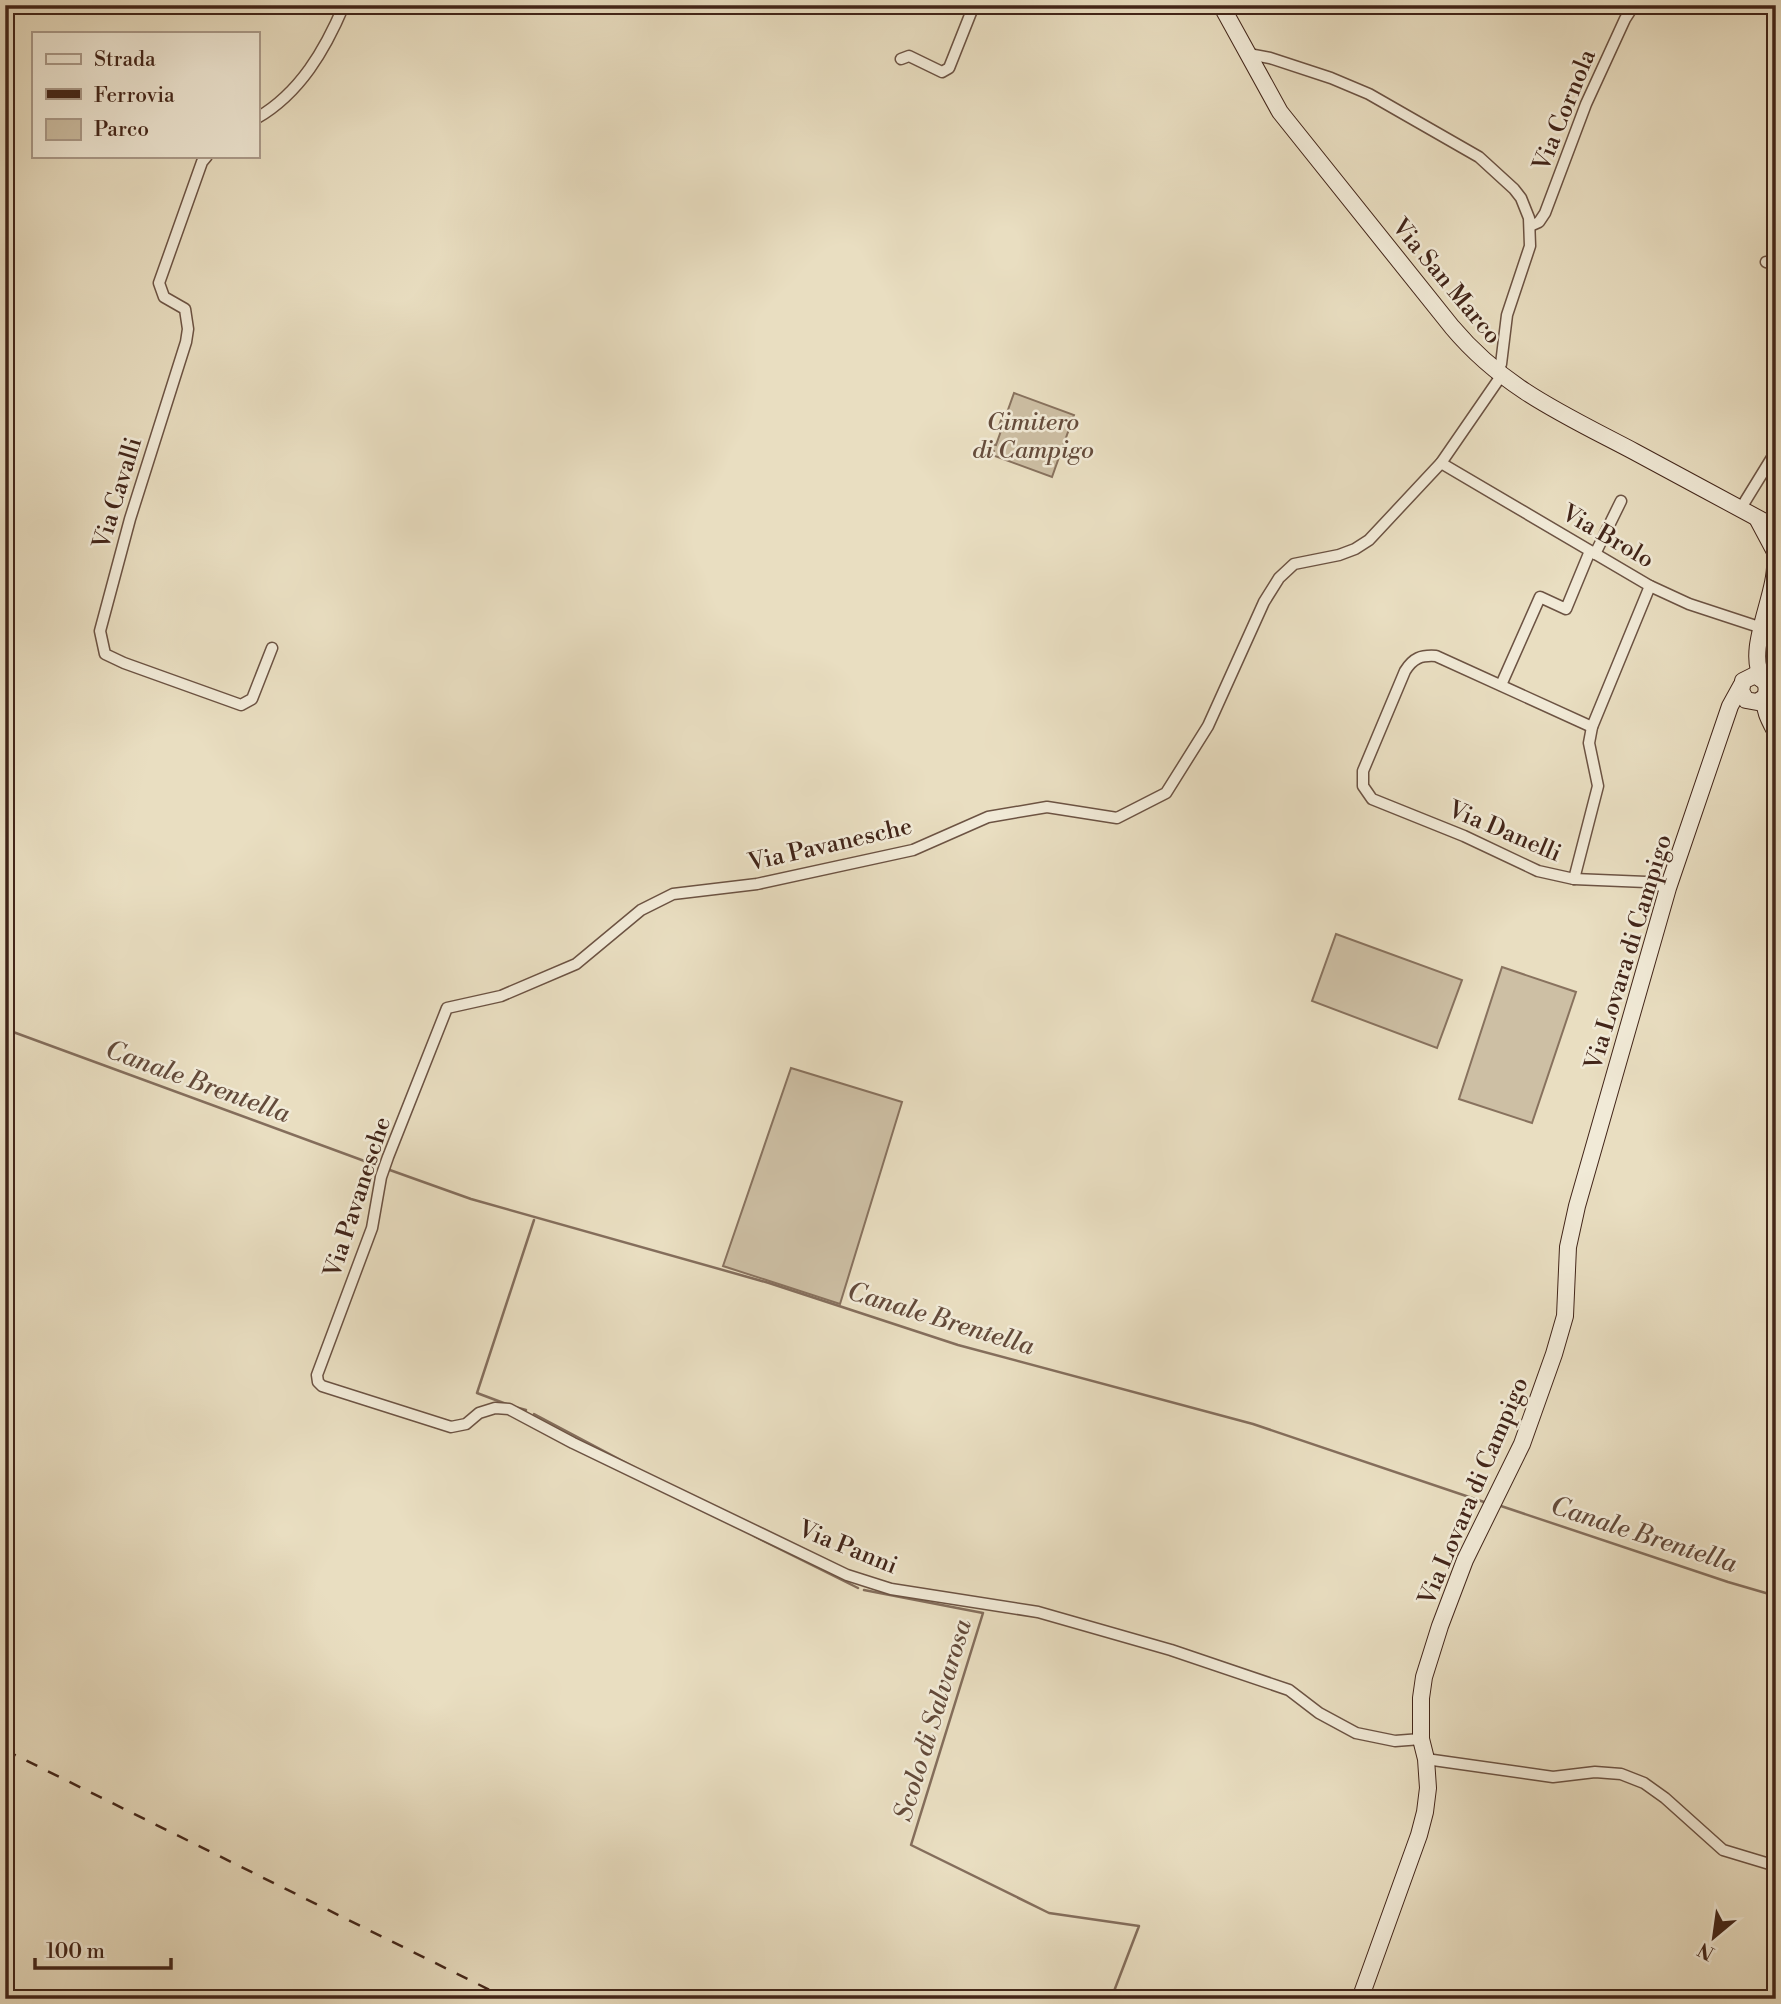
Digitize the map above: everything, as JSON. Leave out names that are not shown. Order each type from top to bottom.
[{"type":"street","points":[[259,117],[278,106],[314,63],[344,5]]},
{"type":"street","points":[[901,59],[909,56],[942,72],[949,68],[974,5]]},
{"type":"street","name":"Via San Marco","points":[[1221,5],[1270,96],[1291,125],[1452,327],[1499,374],[1544,404],[1776,528]]},
{"type":"street","name":"Via Cornola","points":[[1530,226],[1539,222],[1545,213],[1586,104],[1634,5]]},
{"type":"street","points":[[1248,56],[1253,54],[1270,58],[1369,94],[1479,158],[1506,180],[1521,198],[1530,226],[1530,246],[1505,322],[1499,374]]},
{"type":"street","name":"Via Cavalli","points":[[205,158],[159,283],[164,297],[185,309],[188,328],[186,342],[130,519],[100,631],[105,654],[241,705],[252,699],[272,648]]},
{"type":"street","name":"Via Pavanesche","points":[[318,1382],[317,1375],[372,1228],[381,1177],[447,1008],[501,996],[576,964],[641,910],[673,894],[757,884],[913,850],[988,817],[1047,807],[1117,818],[1166,793],[1208,726],[1264,602],[1279,578],[1294,564],[1339,555],[1369,540],[1441,463],[1499,374]]},
{"type":"street","points":[[1741,508],[1776,451]]},
{"type":"street","name":"Via Brolo","points":[[1441,463],[1650,586],[1689,604],[1766,625]]},
{"type":"street","points":[[1592,727],[1501,685],[1541,597],[1566,609],[1592,552],[1621,501]]},
{"type":"street","name":"Via San Marco","points":[[1757,518],[1775,553]]},
{"type":"street","name":"Via Lovara di Campigo","points":[[1763,679],[1756,664],[1774,592],[1775,553]]},
{"type":"street","points":[[1574,879],[1598,786],[1589,743],[1592,727],[1650,586]]},
{"type":"street","name":"Via Lovara di Campigo","points":[[1360,1999],[1425,1812],[1428,1788],[1426,1759],[1421,1739],[1424,1677],[1465,1560],[1522,1444],[1560,1337],[1565,1316],[1568,1247],[1574,1216],[1668,888],[1730,706],[1766,625]]},
{"type":"street","name":"Via Danelli","points":[[1501,685],[1436,656],[1426,655],[1411,662],[1363,771],[1363,786],[1371,799],[1464,836],[1529,868],[1558,877],[1646,882],[1668,888]]},
{"type":"street","points":[[1727,719],[1737,705],[1756,700],[1768,688],[1763,679],[1751,676],[1742,684],[1741,694],[1756,700],[1773,727]]},
{"type":"street","name":"Via Panni","points":[[318,1382],[333,1390],[451,1427],[466,1424],[479,1413],[495,1408],[509,1409],[573,1443],[847,1575],[891,1589],[1038,1612],[1078,1623],[1171,1650],[1289,1690],[1329,1719],[1356,1734],[1395,1741],[1421,1739]]},
{"type":"street","points":[[1426,1759],[1553,1777],[1595,1772],[1621,1774],[1644,1783],[1665,1798],[1723,1850],[1776,1866]]},
{"type":"green space","name":"Cimitero di Campigo","points":[[1014,393],[1074,415],[1052,477],[992,455],[992,444],[996,445],[1002,428],[999,426],[1001,420],[1004,421]]},
{"type":"green space","points":[[1336,934],[1462,980],[1437,1048],[1312,1001]]},
{"type":"green space","points":[[1502,967],[1576,992],[1532,1123],[1459,1099]]},
{"type":"green space","points":[[791,1068],[902,1102],[840,1304],[723,1266]]},
{"type":"waterway","name":"Canale Brentella","points":[[5,1029],[378,1166]]},
{"type":"waterway","name":"Canale Brentella","points":[[387,1169],[471,1199],[769,1283],[958,1345],[1253,1424],[1484,1502]]},
{"type":"waterway","name":"Scolo di Salvarosa","points":[[509,1405],[477,1393],[534,1220]]},
{"type":"waterway","name":"Scolo di Salvarosa","points":[[515,1407],[526,1410]]},
{"type":"waterway","name":"Scolo di Salvarosa","points":[[534,1414],[634,1467]]},
{"type":"waterway","name":"Canale Brentella","points":[[1501,1506],[1776,1596]]},
{"type":"waterway","name":"Scolo di Salvarosa","points":[[754,1536],[858,1588]]},
{"type":"waterway","name":"Scolo di Salvarosa","points":[[864,1590],[983,1613],[911,1845],[1049,1913],[1139,1926],[1111,1999]]},
{"type":"railway","points":[[5,1750],[508,1999]]}]
